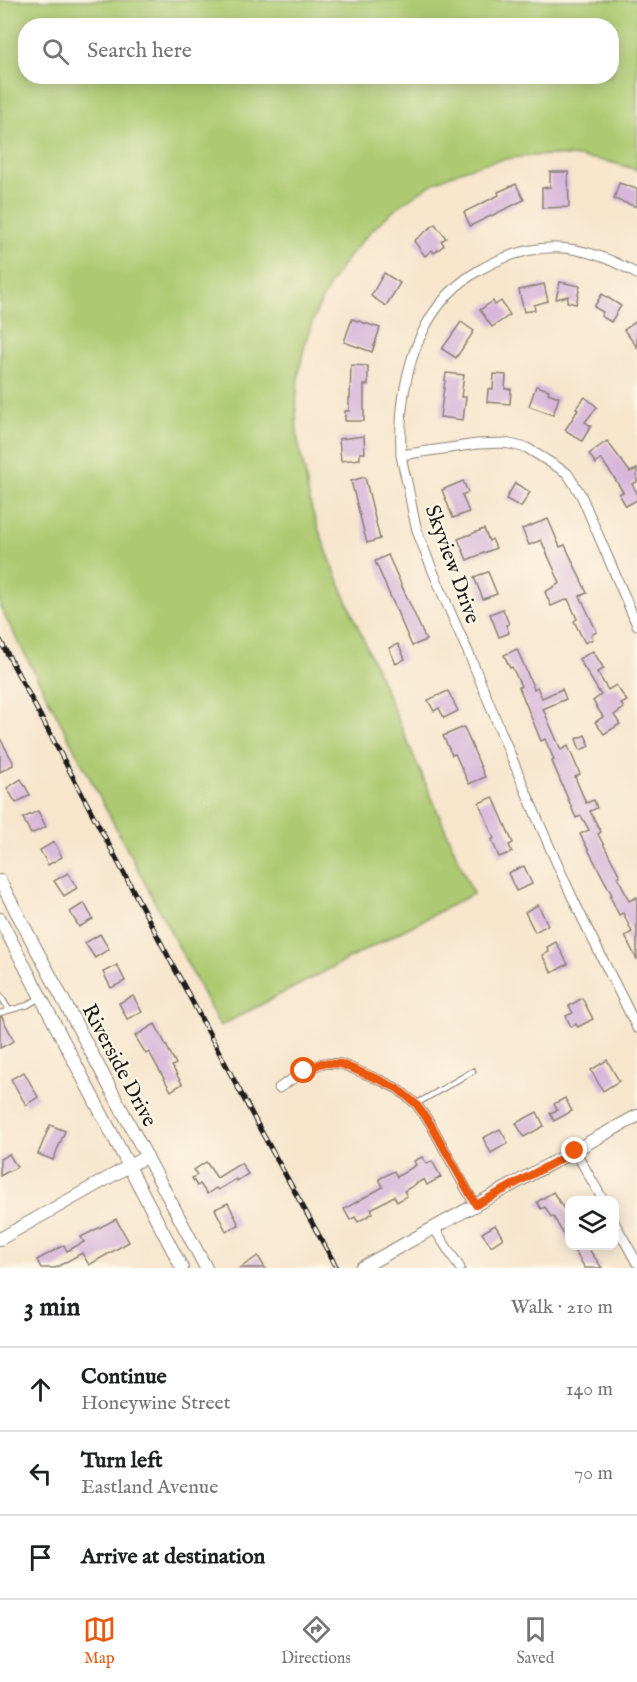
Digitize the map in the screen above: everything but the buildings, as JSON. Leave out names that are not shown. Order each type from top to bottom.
[{"type":"street","name":"Skyview Drive","points":[[637,273],[616,261],[578,249],[537,248],[506,258],[476,273],[449,293],[429,317],[415,348],[402,401],[401,455],[418,534],[564,880],[637,1028]]},
{"type":"street","points":[[401,455],[477,444],[505,443],[527,448],[567,472],[581,495],[637,626]]},
{"type":"street","name":"Riverside Drive","points":[[0,881],[206,1268]]},
{"type":"street","name":"Riverside Drive","points":[[0,919],[182,1268]]},
{"type":"street","points":[[279,1088],[304,1071],[322,1063],[341,1064],[398,1089],[416,1104],[430,1123],[476,1205]]},
{"type":"street","points":[[362,1268],[637,1116]]},
{"type":"street","points":[[575,1151],[601,1196]]},
{"type":"street","points":[[0,1239],[147,1156]]},
{"type":"street","points":[[434,1228],[460,1268]]},
{"type":"street","points":[[619,1229],[637,1263]]},
{"type":"lane","points":[[0,995],[9,1010]]},
{"type":"lane","points":[[0,1013],[28,1005],[41,996]]},
{"type":"lane","points":[[416,1104],[473,1071]]},
{"type":"green space","points":[[0,0],[637,0],[637,170],[578,157],[548,155],[517,157],[459,172],[431,185],[406,201],[379,223],[356,248],[337,274],[321,302],[309,332],[301,364],[297,397],[297,432],[312,511],[343,592],[473,894],[220,1026],[0,607]]},
{"type":"railway","points":[[0,640],[260,1129],[337,1268]]},
{"type":"route","points":[[304,1071],[322,1063],[341,1064],[398,1089],[416,1104],[430,1123],[476,1205],[575,1151]]}]
